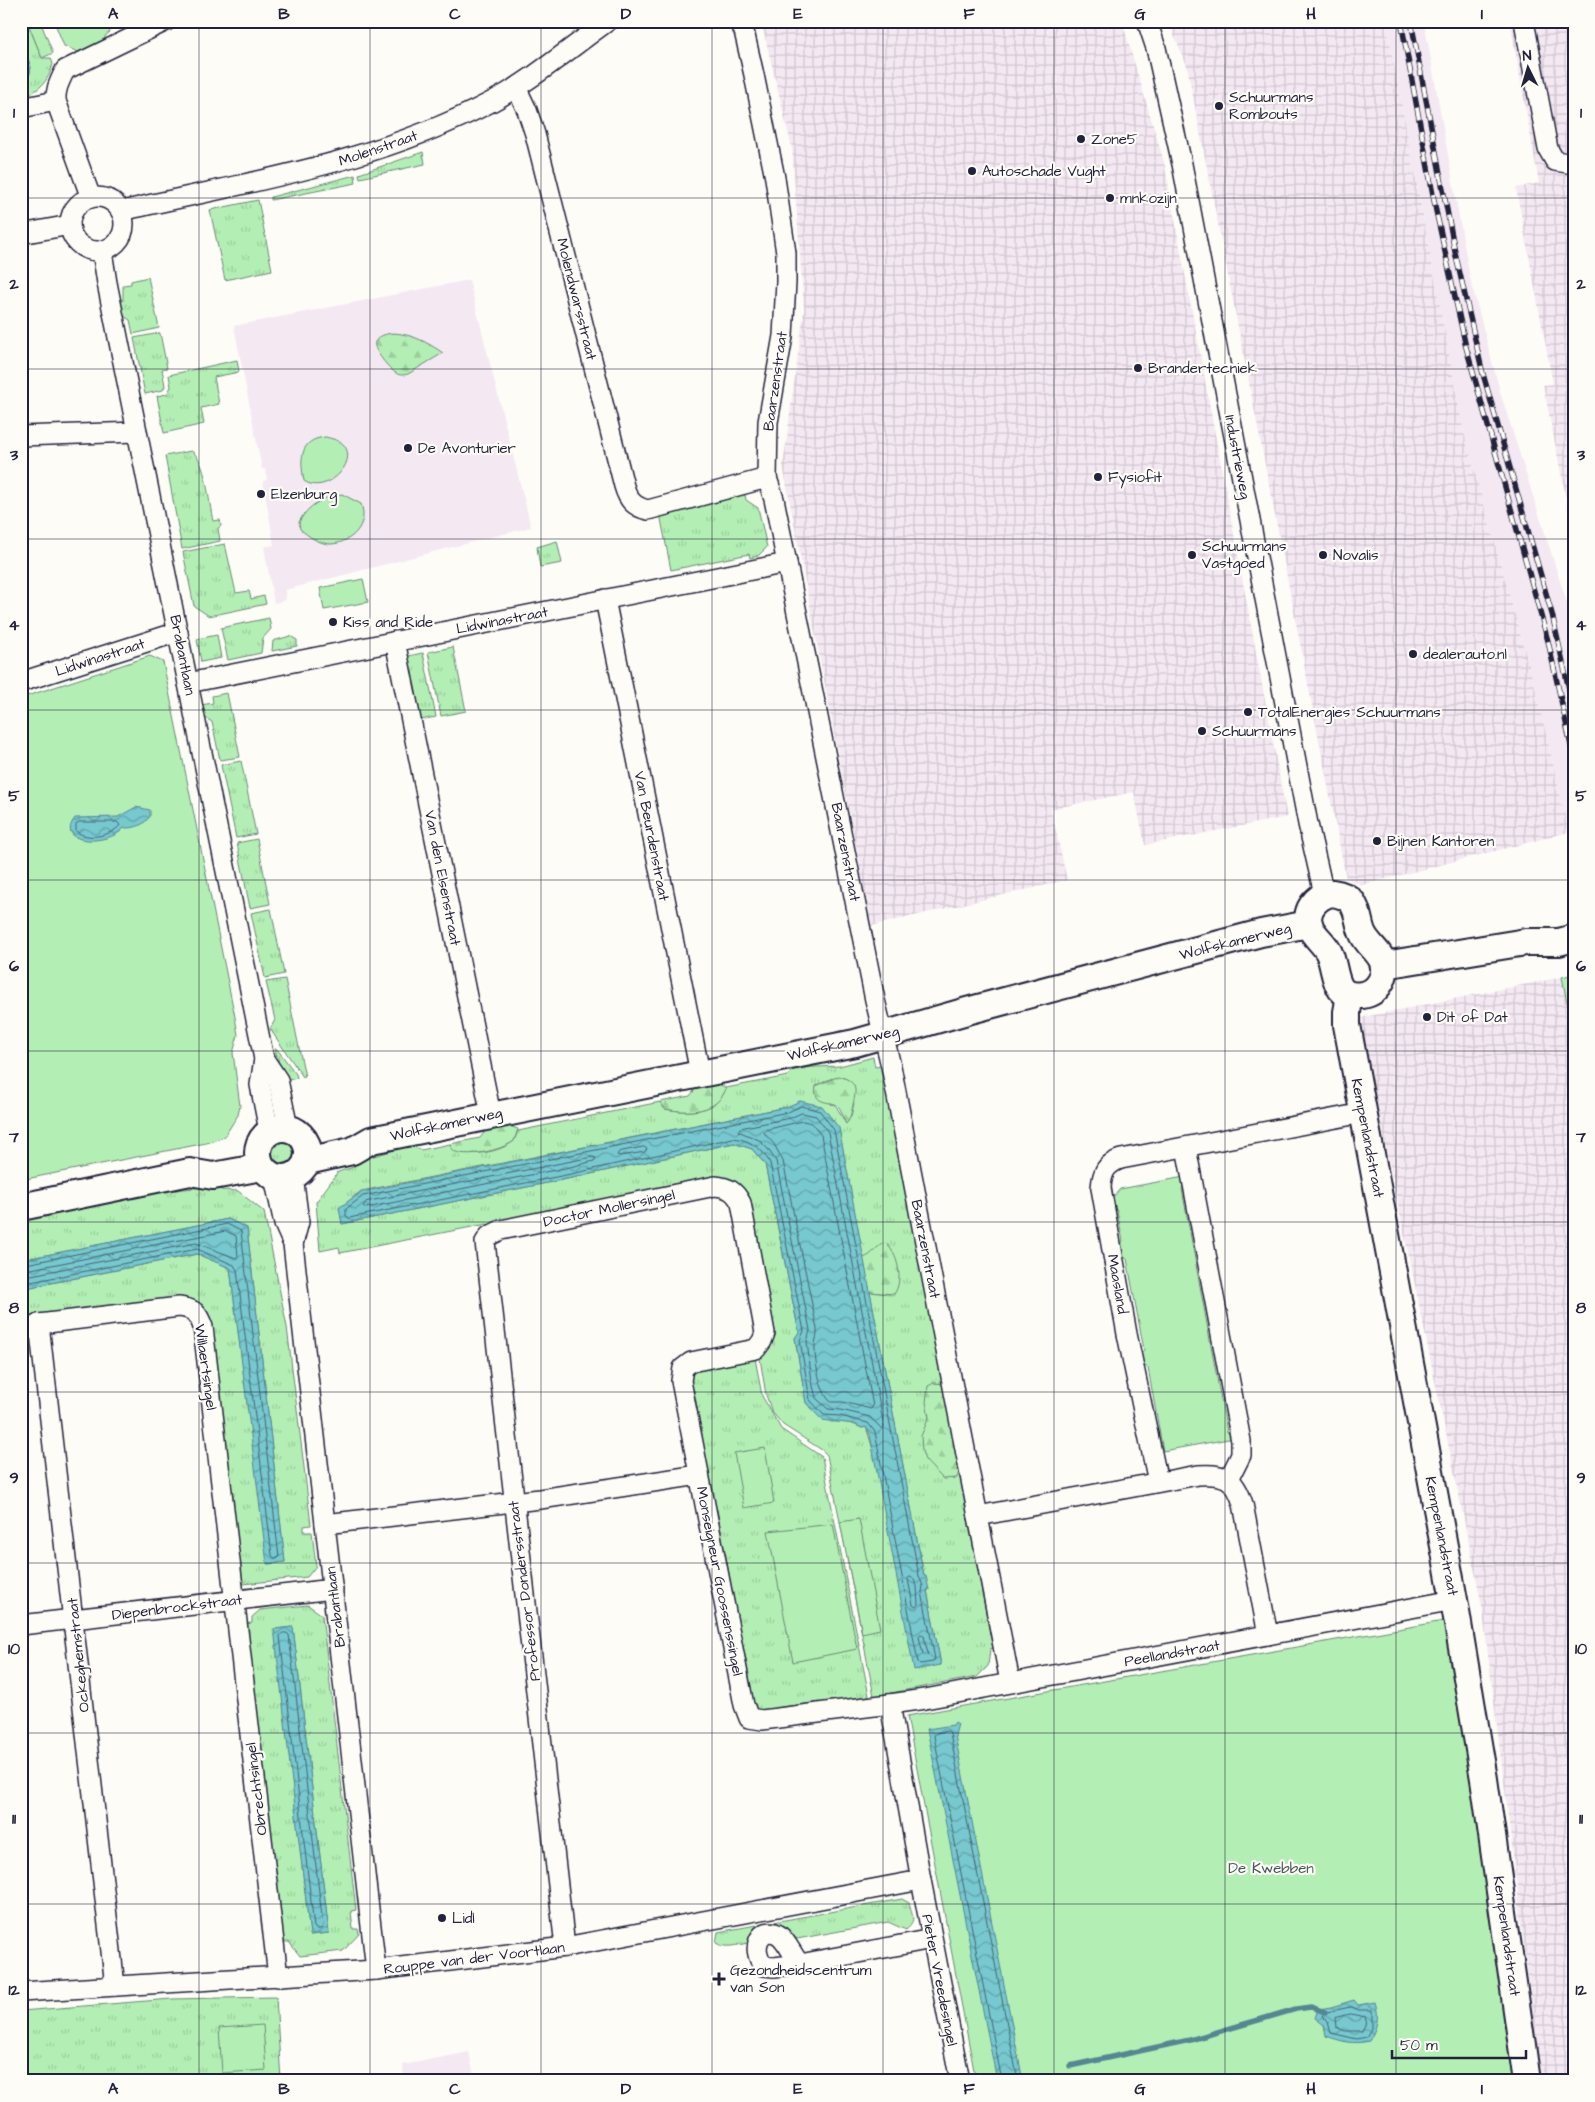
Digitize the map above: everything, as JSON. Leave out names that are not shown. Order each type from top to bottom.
[{"type":"main road","points":[[1324,894],[1340,894],[1353,903],[1363,936],[1379,954],[1384,965],[1383,978],[1374,991],[1358,996],[1350,994],[1338,985],[1334,979],[1332,963],[1327,948],[1309,924],[1310,910],[1313,903],[1324,894]]},
{"type":"main road","points":[[1526,942],[1555,927],[1574,923]]},
{"type":"main road","name":"Wolfskamerweg","points":[[21,1206],[190,1172],[210,1159],[352,1152],[372,1140],[700,1073],[840,1047],[976,1008],[1261,933],[1309,924]]},
{"type":"main road","points":[[1384,965],[1526,942],[1559,942],[1574,938]]},
{"type":"main road","name":"Kempenlandstraat","points":[[1350,994],[1347,1024],[1454,1600],[1484,1779],[1527,2081]]},
{"type":"street","points":[[92,198],[56,101],[55,90],[65,70],[166,21]]},
{"type":"street","name":"Molenstraat","points":[[121,211],[261,181],[361,155],[444,125],[516,87],[608,21]]},
{"type":"street","name":"Baarzenstraat","points":[[739,21],[744,31],[758,94],[775,178],[786,253],[782,336],[768,422],[767,478],[774,499],[884,1035],[1010,1682]]},
{"type":"street","name":"Industrieweg","points":[[1147,21],[1156,48],[1180,155],[1308,824],[1324,894]]},
{"type":"street","points":[[1524,21],[1548,149],[1555,162],[1574,164]]},
{"type":"street","name":"Molendwarsstraat","points":[[516,87],[527,110],[535,134],[627,495],[631,502],[640,508],[648,510],[767,478]]},
{"type":"street","points":[[21,108],[56,101]]},
{"type":"street","points":[[92,198],[104,198],[112,202],[121,211],[124,222],[123,232],[119,240],[112,246],[102,250],[88,250],[75,240],[70,225],[75,209],[81,203],[92,198]]},
{"type":"street","points":[[21,234],[70,225]]},
{"type":"street","name":"Brabantlaan","points":[[102,250],[106,283],[264,1059],[278,1080],[282,1154],[299,1222],[293,1244],[376,1970]]},
{"type":"street","points":[[21,436],[137,432]]},
{"type":"street","name":"Lidwinastraat","points":[[188,683],[787,563]]},
{"type":"street","name":"Van Beurdenstraat","points":[[604,599],[700,1073]]},
{"type":"street","name":"Lidwinastraat","points":[[21,682],[178,632]]},
{"type":"street","name":"Van den Elsenstraat","points":[[395,641],[491,1115]]},
{"type":"street","name":"Maasland","points":[[1158,1482],[1127,1334],[1101,1188],[1102,1173],[1110,1162],[1121,1159],[1363,1113]]},
{"type":"street","points":[[1186,1147],[1241,1441],[1242,1455],[1229,1479]]},
{"type":"street","name":"Doctor Mollersingel","points":[[489,1236],[501,1230],[715,1186],[730,1190]]},
{"type":"street","name":"Monseigneur Goossenssingel","points":[[730,1190],[741,1203],[764,1334],[762,1341],[756,1349],[691,1362],[683,1368],[681,1381],[744,1705],[749,1718],[762,1720],[890,1704]]},
{"type":"street","name":"Professor Dondersstraat","points":[[489,1236],[485,1242],[485,1253],[566,1947]]},
{"type":"street","name":"Willaertsingel","points":[[21,1333],[39,1324],[179,1307],[189,1308],[198,1314],[203,1327],[234,1600]]},
{"type":"street","name":"Ockeghemstraat","points":[[39,1324],[115,1986]]},
{"type":"street","points":[[978,1516],[1198,1475],[1214,1474],[1229,1479],[1239,1491],[1243,1504],[1268,1635]]},
{"type":"street","points":[[325,1524],[514,1502],[700,1475]]},
{"type":"street","name":"Diepenbrockstraat","points":[[21,1625],[333,1589]]},
{"type":"street","name":"Obrechtsingel","points":[[234,1600],[278,1977]]},
{"type":"street","name":"Peellandstraat","points":[[890,1704],[1454,1600]]},
{"type":"street","points":[[890,1704],[921,1880]]},
{"type":"street","name":"Rouppe van der Voortlaan","points":[[21,1992],[376,1970],[566,1947],[921,1880]]},
{"type":"street","name":"Pieter Vreedesingel","points":[[921,1880],[960,2081]]},
{"type":"street","points":[[800,1964],[932,1940]]},
{"type":"shaded area","points":[[761,21],[1122,21],[1164,162],[1287,817],[1145,845],[1134,792],[1051,809],[1067,880],[871,926],[783,466],[804,310],[792,148]]},
{"type":"shaded area","points":[[1168,21],[1386,21],[1464,433],[1535,687],[1569,832],[1362,885],[1346,878],[1187,66]]},
{"type":"shaded area","points":[[1386,21],[1424,21],[1470,278],[1500,392],[1568,606],[1574,634],[1574,834],[1569,832],[1535,687],[1464,433]]},
{"type":"shaded area","points":[[1510,21],[1574,21],[1574,536],[1543,385],[1553,384],[1516,188],[1539,183]]},
{"type":"shaded area","points":[[469,280],[531,527],[285,590],[286,600],[274,603],[264,547],[274,545],[263,481],[267,480],[265,469],[262,469],[234,326]]},
{"type":"shaded area","points":[[1562,977],[1574,1037],[1574,2081],[1541,2081],[1482,1606],[1359,1018]]},
{"type":"shaded area","points":[[469,2052],[475,2081],[404,2081],[403,2065]]},
{"type":"green space","points":[[21,21],[27,21],[42,58],[51,58],[53,64],[46,80],[38,89],[21,96],[21,80],[25,78],[31,67],[21,41]]},
{"type":"green space","points":[[27,21],[40,21],[53,53],[42,58]]},
{"type":"green space","points":[[54,21],[105,21],[110,32],[104,40],[78,52],[64,46]]},
{"type":"green space","points":[[423,152],[425,164],[360,178],[359,174]]},
{"type":"green space","points":[[355,175],[356,183],[271,200],[271,197]]},
{"type":"green space","points":[[258,200],[272,270],[225,280],[210,210]]},
{"type":"green space","points":[[148,277],[159,328],[133,334],[130,320],[121,314],[120,302],[123,301],[123,285]]},
{"type":"green space","points":[[160,333],[167,368],[162,369],[165,386],[163,390],[145,394],[134,338]]},
{"type":"green space","points":[[393,333],[419,339],[443,353],[408,374],[399,375],[386,364],[375,345],[375,342],[381,336]]},
{"type":"green space","points":[[237,360],[239,372],[214,377],[219,404],[201,408],[204,424],[164,433],[157,396],[167,394],[171,387],[169,375]]},
{"type":"green space","points":[[326,437],[344,445],[347,452],[347,460],[343,468],[330,481],[321,484],[312,484],[304,481],[302,458],[306,446],[317,439]]},
{"type":"green space","points":[[191,451],[200,462],[206,482],[213,521],[220,520],[221,526],[218,528],[220,541],[182,549],[165,456]]},
{"type":"green space","points":[[744,490],[746,500],[758,508],[767,547],[758,556],[750,558],[749,554],[671,570],[660,514]]},
{"type":"green space","points":[[342,494],[361,504],[363,511],[361,525],[352,536],[339,543],[327,544],[314,539],[300,529],[299,522],[312,506],[329,497]]},
{"type":"green space","points":[[557,541],[562,563],[540,567],[537,547]]},
{"type":"green space","points":[[225,544],[236,593],[249,591],[251,599],[264,596],[266,604],[209,616],[194,606],[183,552]]},
{"type":"green space","points":[[363,579],[368,602],[324,610],[320,588]]},
{"type":"green space","points":[[269,618],[271,629],[263,638],[261,653],[228,660],[221,628]]},
{"type":"green space","points":[[217,635],[221,658],[201,662],[197,639]]},
{"type":"green space","points":[[290,636],[297,640],[297,646],[272,651],[273,641]]},
{"type":"green space","points":[[453,647],[466,711],[441,716],[428,652]]},
{"type":"green space","points":[[423,653],[436,717],[420,720],[408,656]]},
{"type":"green space","points":[[150,656],[163,662],[235,1017],[238,1035],[233,1053],[240,1106],[238,1115],[224,1137],[206,1143],[21,1180],[21,698]]},
{"type":"green space","points":[[227,693],[240,757],[220,760],[212,722],[204,717],[201,705],[213,703],[212,696]]},
{"type":"green space","points":[[241,761],[256,834],[236,838],[221,765]]},
{"type":"green space","points":[[257,839],[270,904],[250,908],[237,843]]},
{"type":"green space","points":[[271,909],[284,974],[265,978],[251,913]]},
{"type":"green space","points":[[1574,974],[1574,1037],[1562,977]]},
{"type":"green space","points":[[285,979],[305,1077],[303,1077],[270,1029],[275,1020],[266,982]]},
{"type":"green space","points":[[275,1049],[277,1049],[296,1074],[297,1078],[284,1081]]},
{"type":"green space","points":[[873,1057],[875,1067],[881,1066],[943,1384],[934,1383],[927,1410],[929,1417],[926,1427],[953,1480],[959,1472],[993,1648],[990,1649],[988,1666],[977,1677],[874,1696],[827,1455],[783,1425],[772,1412],[766,1395],[759,1352],[742,1191],[490,1226],[487,1224],[340,1253],[339,1247],[320,1251],[316,1202],[338,1172],[354,1167],[353,1162],[412,1145],[421,1150],[450,1144],[453,1150],[460,1152],[484,1153],[508,1145],[514,1141],[518,1131],[660,1102],[665,1109],[682,1111],[700,1110],[716,1103],[722,1097],[726,1088],[788,1076],[793,1068],[840,1066]],"holes":[[[832,1078],[854,1103],[851,1116],[846,1124],[835,1104],[832,1105],[816,1086]],[[800,1101],[839,1128],[863,1258],[871,1256],[874,1251],[893,1256],[896,1262],[890,1294],[870,1292],[924,1576],[929,1590],[927,1590],[941,1665],[866,1427],[862,1428],[843,1422],[831,1422],[806,1403],[795,1338],[799,1333],[765,1164],[752,1149],[734,1143],[342,1224],[340,1208],[361,1191],[787,1107]]]},
{"type":"green space","points":[[839,1076],[851,1082],[855,1089],[852,1110],[846,1124],[839,1107],[822,1101],[815,1092],[816,1086]]},
{"type":"green space","points":[[717,1083],[726,1088],[722,1097],[716,1103],[700,1110],[682,1111],[665,1109],[660,1102],[690,1096],[697,1087]]},
{"type":"green space","points":[[509,1126],[518,1129],[514,1141],[501,1147],[465,1154],[452,1150],[450,1144],[480,1138],[486,1130]]},
{"type":"green space","points":[[281,1139],[291,1143],[295,1153],[291,1163],[281,1167],[271,1163],[267,1153],[271,1143]]},
{"type":"green space","points":[[1184,1177],[1186,1183],[1182,1189],[1227,1432],[1234,1438],[1163,1451],[1148,1368],[1142,1364],[1140,1354],[1144,1350],[1127,1259],[1121,1255],[1120,1246],[1123,1241],[1117,1211],[1110,1205],[1108,1198],[1114,1196],[1120,1189]]},
{"type":"green space","points":[[221,1185],[221,1190],[238,1191],[264,1212],[287,1327],[311,1525],[304,1526],[304,1532],[312,1532],[316,1566],[307,1577],[243,1584],[240,1579],[205,1310],[21,1324],[21,1289],[197,1254],[230,1268],[268,1564],[285,1562],[247,1228],[228,1219],[21,1260],[21,1220],[157,1192]]},
{"type":"green space","points":[[885,1243],[890,1247],[898,1267],[899,1282],[894,1294],[870,1292],[863,1258]]},
{"type":"green space","points":[[755,1358],[762,1396],[781,1429],[822,1457],[869,1696],[827,1702],[826,1706],[819,1702],[775,1708],[767,1714],[757,1713],[748,1701],[752,1692],[741,1636],[734,1625],[736,1612],[717,1509],[711,1504],[699,1443],[702,1435],[694,1390],[687,1385],[691,1370]]},
{"type":"green space","points":[[934,1383],[943,1384],[959,1472],[957,1478],[943,1479],[925,1460],[922,1451],[921,1436],[929,1417],[926,1402],[928,1386]]},
{"type":"green space","points":[[765,1448],[774,1503],[744,1508],[734,1453]]},
{"type":"green space","points":[[859,1519],[880,1629],[862,1633],[840,1522]]},
{"type":"green space","points":[[833,1524],[857,1649],[793,1662],[768,1531]]},
{"type":"green space","points":[[308,1605],[322,1615],[356,1910],[351,1911],[353,1929],[358,1929],[359,1934],[343,1951],[300,1956],[289,1942],[281,1942],[244,1624],[252,1623],[252,1617],[260,1610]],"holes":[[[293,1627],[329,1933],[310,1935],[275,1629]]]},
{"type":"green space","name":"De Kwebben","points":[[1455,1619],[1514,2081],[976,2081],[907,1716]]},
{"type":"green space","points":[[902,1899],[909,1903],[913,1918],[912,1924],[906,1930],[888,1922],[797,1939],[783,1927],[754,1932],[748,1943],[727,1946],[716,1943],[718,1932]]},
{"type":"green space","points":[[276,1997],[281,2081],[21,2081],[21,2011],[172,1999]]},
{"type":"green space","points":[[263,2025],[266,2070],[222,2073],[219,2028]]},
{"type":"water","points":[[21,41],[31,67],[30,74],[21,80]]},
{"type":"water","points":[[136,807],[150,810],[150,816],[139,826],[124,828],[117,834],[96,840],[77,838],[72,833],[70,827],[75,818],[118,817]]},
{"type":"water","points":[[800,1101],[822,1106],[839,1128],[924,1576],[926,1576],[929,1590],[927,1590],[941,1665],[914,1670],[870,1435],[866,1427],[862,1428],[854,1424],[822,1420],[806,1403],[795,1338],[799,1332],[765,1164],[752,1149],[734,1143],[342,1224],[339,1208],[361,1192],[787,1107]]},
{"type":"water","points":[[228,1219],[247,1228],[285,1562],[267,1564],[230,1268],[197,1254],[21,1289],[21,1260]]},
{"type":"water","points":[[293,1627],[329,1933],[310,1935],[274,1629]]},
{"type":"water","points":[[955,1722],[958,1724],[955,1735],[1023,2081],[997,2081],[927,1729],[953,1725]]},
{"type":"water","points":[[1354,2000],[1358,2005],[1375,2002],[1377,2022],[1369,2041],[1342,2041],[1326,2036],[1324,2025],[1315,2018],[1318,2009]]},
{"type":"waterway","points":[[1070,2066],[1190,2040],[1296,2009],[1311,2007],[1325,2012]]},
{"type":"railway","points":[[1401,21],[1436,211],[1466,347],[1548,641],[1574,759]]},
{"type":"railway","points":[[1411,21],[1455,252],[1483,374],[1552,614],[1574,712]]},
{"type":"place","name":"Schuurmans Rombouts","points":[[1219,106]]},
{"type":"place","name":"Zone5","points":[[1081,139]]},
{"type":"place","name":"Autoschade Vught","points":[[972,171]]},
{"type":"place","name":"mnkozijn","points":[[1110,198]]},
{"type":"place","name":"Brandertecniek","points":[[1138,368]]},
{"type":"place","name":"De Avonturier","points":[[408,448]]},
{"type":"place","name":"Fysiofit","points":[[1098,477]]},
{"type":"place","name":"Elzenburg","points":[[261,494]]},
{"type":"place","name":"Schuurmans Vastgoed","points":[[1192,555]]},
{"type":"place","name":"Novalis","points":[[1323,555]]},
{"type":"place","name":"Kiss and Ride","points":[[333,622]]},
{"type":"place","name":"dealerauto.nl","points":[[1413,654]]},
{"type":"place","name":"TotalEnergies Schuurmans","points":[[1248,712]]},
{"type":"place","name":"Schuurmans","points":[[1202,731]]},
{"type":"place","name":"Bijnen Kantoren","points":[[1377,841]]},
{"type":"place","name":"Dit of Dat","points":[[1427,1017]]},
{"type":"place","name":"Lidl","points":[[442,1918]]},
{"type":"place","name":"Gezondheidscentrum van Son","points":[[719,1979]]}]
